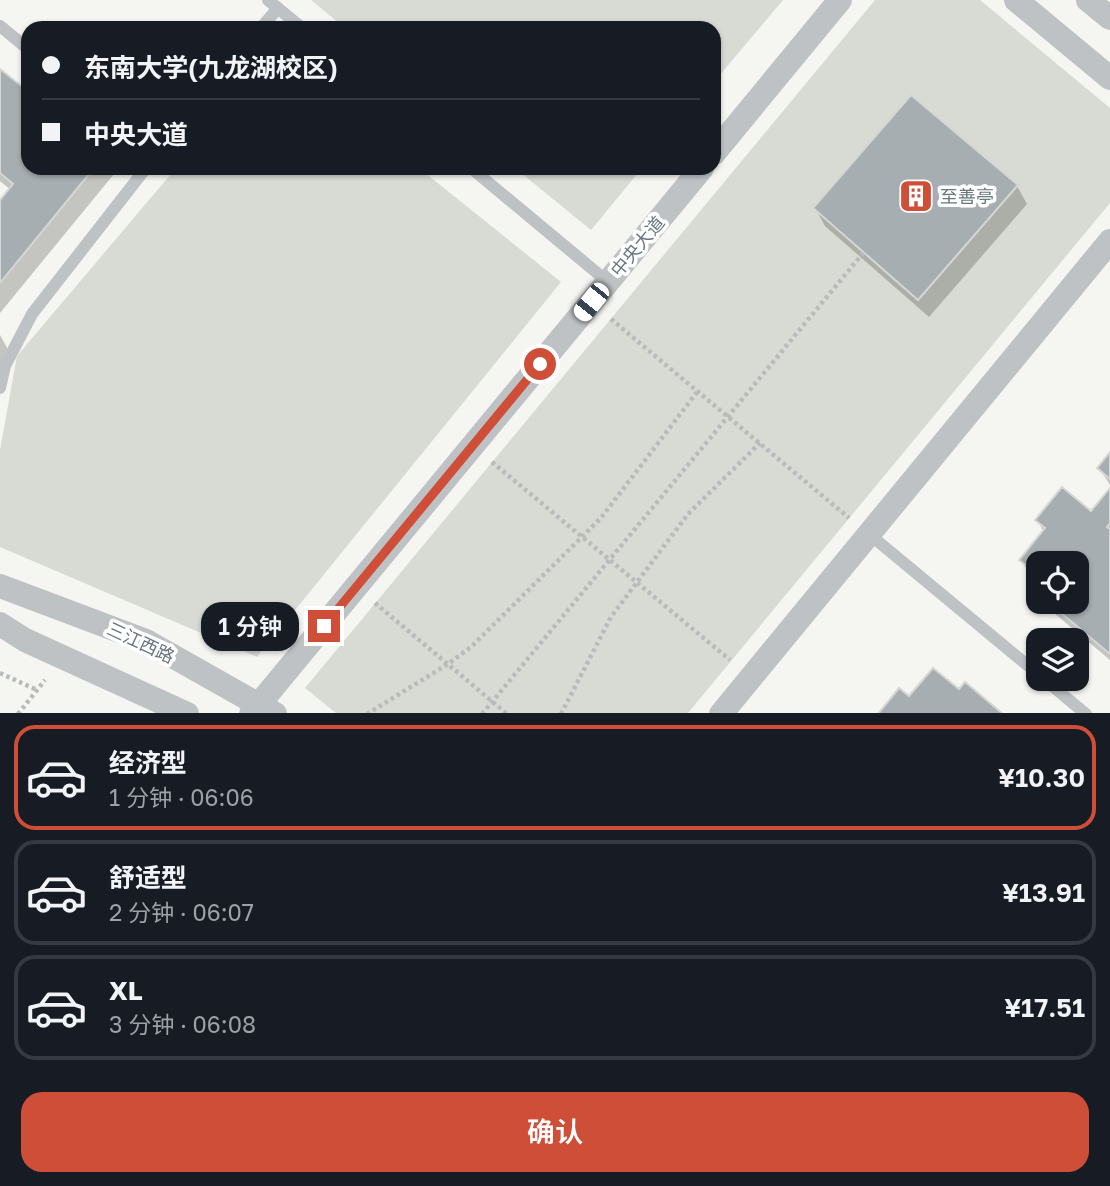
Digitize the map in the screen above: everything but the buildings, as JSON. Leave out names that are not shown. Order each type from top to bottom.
[{"type":"street","points":[[721,145],[841,0]]},
{"type":"street","points":[[1016,0],[1110,78]]},
{"type":"street","points":[[1088,0],[1110,18]]},
{"type":"street","name":"中央大道","points":[[262,710],[356,587],[696,175]]},
{"type":"street","points":[[721,713],[1110,241]]},
{"type":"street","name":"三江西路","points":[[0,586],[146,640],[262,710]]},
{"type":"street","points":[[0,624],[25,640],[187,713]]},
{"type":"lane","points":[[264,21],[273,4],[294,21]]},
{"type":"lane","points":[[0,26],[21,43]]},
{"type":"lane","points":[[0,387],[5,366],[32,314],[141,175]]},
{"type":"lane","points":[[479,175],[608,282]]},
{"type":"lane","points":[[869,534],[1026,664]]},
{"type":"lane","points":[[1059,691],[1086,713]]},
{"type":"path","points":[[482,713],[864,252]]},
{"type":"path","points":[[591,302],[869,534]]},
{"type":"path","points":[[367,713],[471,647],[601,519],[697,392]]},
{"type":"path","points":[[561,713],[611,617],[688,514],[760,443]]},
{"type":"path","points":[[473,445],[751,678]]},
{"type":"path","points":[[356,587],[507,713]]},
{"type":"path","points":[[19,713],[64,657]]},
{"type":"path","points":[[0,673],[37,690]]},
{"type":"shaded area","points":[[311,0],[783,0],[721,74],[721,21],[336,21]]},
{"type":"shaded area","points":[[875,0],[980,0],[1110,108],[1110,203],[688,713],[336,713],[305,688]]},
{"type":"shaded area","points":[[170,175],[428,175],[561,282],[257,657],[0,547],[0,450],[17,356]]},
{"type":"shaded area","points":[[524,175],[636,175],[591,230]]},
{"type":"place","name":"至善亭","points":[[916,196]]},
{"type":"route","points":[[324,626],[540,364]]}]
